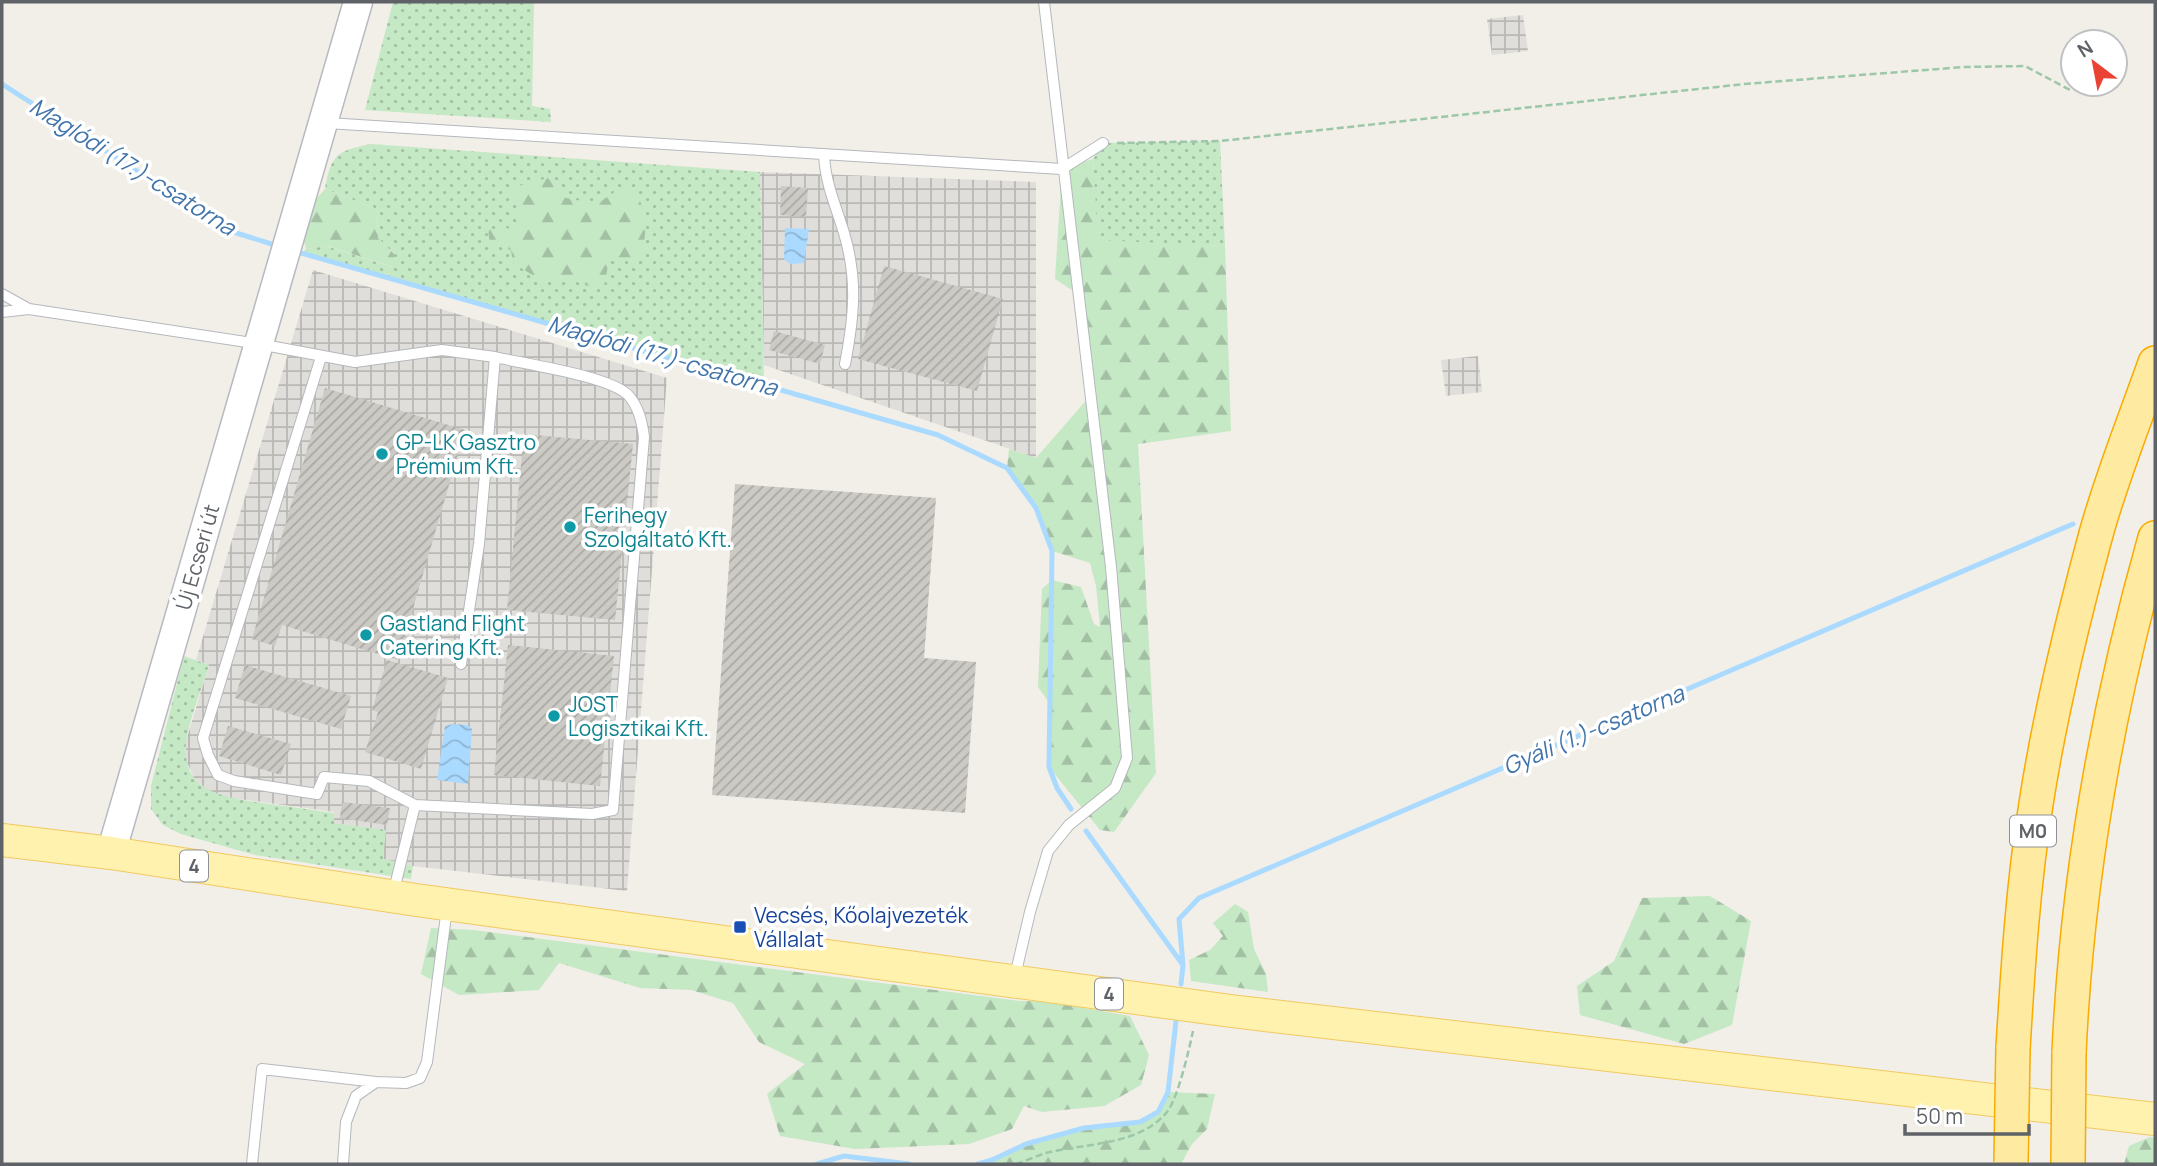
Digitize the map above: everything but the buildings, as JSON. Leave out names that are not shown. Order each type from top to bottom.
[{"type":"highway","name":"M0","points":[[2011,1163],[2017,976],[2036,803],[2061,670],[2097,532],[2155,363]]},
{"type":"highway","name":"M0","points":[[2068,1164],[2069,1053],[2076,929],[2098,778],[2128,636],[2155,538]]},
{"type":"main road","points":[[323,123],[358,2]]},
{"type":"main road","name":"Új Ecseri út","points":[[111,853],[323,123]]},
{"type":"main road","name":"4","points":[[2,840],[111,853],[448,904],[1231,1011],[2155,1119]]},
{"type":"lane","points":[[1015,980],[1030,912],[1048,850],[1069,825],[1115,788],[1127,758],[1111,567],[1044,2]]},
{"type":"lane","points":[[323,123],[1062,169],[1103,143]]},
{"type":"lane","points":[[824,154],[825,175],[844,234],[853,283],[854,318],[845,364]]},
{"type":"lane","points":[[2,294],[29,309]]},
{"type":"lane","points":[[2,312],[29,309],[259,344],[355,362],[442,350],[495,357],[601,381],[618,388],[629,397],[642,422],[644,437],[613,810],[592,814],[415,805],[369,780],[324,777],[317,794],[234,781],[218,775],[203,738],[321,357]]},
{"type":"lane","points":[[461,664],[479,544],[495,357]]},
{"type":"lane","points":[[393,896],[415,805]]},
{"type":"lane","points":[[252,1164],[262,1069],[376,1082],[406,1083],[420,1077],[428,1062],[448,904]]},
{"type":"lane","points":[[344,1164],[346,1122],[356,1096],[376,1082]]},
{"type":"path","points":[[1103,143],[1220,141],[1744,84],[1964,67],[2025,66],[2059,84]]},
{"type":"path","points":[[1016,1164],[1045,1153],[1118,1140],[1147,1128],[1168,1112],[1187,1061],[1194,1029]]},
{"type":"shaded area","points":[[1523,15],[1528,51],[1492,55],[1487,19]]},
{"type":"shaded area","points":[[760,172],[1036,182],[1036,458],[764,365]]},
{"type":"shaded area","points":[[313,270],[667,378],[627,891],[413,866],[383,859],[385,830],[333,823],[334,812],[224,797],[206,789],[194,778],[186,760],[186,741],[209,665],[196,660]]},
{"type":"shaded area","points":[[1478,356],[1482,392],[1446,396],[1441,360]]},
{"type":"green space","points":[[393,2],[534,2],[532,106],[550,109],[551,122],[365,110]]},
{"type":"green space","points":[[1220,141],[1225,246],[1097,241],[1093,159],[1103,143]]},
{"type":"green space","points":[[371,144],[760,172],[764,385],[303,253],[306,249],[326,246],[392,267],[395,255],[378,238],[377,209],[325,189],[330,168],[338,156],[350,149]]},
{"type":"green space","points":[[1093,159],[1098,240],[1225,246],[1231,431],[1138,444],[1156,773],[1114,832],[1100,830],[1049,767],[1050,704],[1038,687],[1042,589],[1052,580],[1081,587],[1094,624],[1100,627],[1096,586],[1090,563],[1052,551],[1036,508],[1007,468],[1009,449],[1036,458],[1090,396],[1078,294],[1055,279],[1062,169]]},
{"type":"green space","points":[[548,178],[566,198],[597,204],[622,187],[638,196],[647,219],[642,258],[609,258],[605,283],[596,289],[572,280],[539,279],[513,263],[511,250],[490,244],[488,229],[515,228],[520,208],[510,198],[515,187]]},
{"type":"green space","points":[[325,189],[377,209],[378,238],[395,255],[393,267],[327,246],[306,249],[301,230],[311,205]]},
{"type":"green space","points":[[184,656],[209,665],[186,743],[187,761],[200,784],[225,796],[334,813],[334,823],[386,830],[383,859],[413,866],[411,879],[255,855],[181,834],[163,825],[151,809],[151,786]]},
{"type":"green space","points":[[1710,896],[1751,921],[1732,1025],[1684,1044],[1580,1015],[1577,986],[1614,961],[1642,898]]},
{"type":"green space","points":[[1235,904],[1248,912],[1254,949],[1266,974],[1268,992],[1191,981],[1189,960],[1210,950],[1223,936],[1213,923]]},
{"type":"green space","points":[[431,928],[473,930],[1019,1001],[1045,1001],[1130,1016],[1149,1055],[1141,1085],[1104,1106],[1042,1112],[1024,1106],[1012,1129],[969,1144],[855,1149],[780,1136],[767,1094],[805,1064],[759,1042],[733,1003],[691,990],[640,988],[559,963],[539,990],[459,995],[421,974]]},
{"type":"green space","points":[[1168,1092],[1215,1094],[1207,1129],[1192,1144],[1181,1164],[978,1164],[1026,1144],[1084,1128],[1140,1122],[1158,1112]]},
{"type":"green space","points":[[2150,1137],[2155,1138],[2155,1164],[2124,1164],[2129,1146]]},
{"type":"water","points":[[785,228],[809,229],[804,263],[790,264],[784,259]]},
{"type":"water","points":[[467,725],[472,729],[468,784],[437,780],[445,726]]},
{"type":"waterway","name":"Maglódi (17.)-csatorna","points":[[2,84],[230,231],[278,246]]},
{"type":"waterway","name":"Maglódi (17.)-csatorna","points":[[294,251],[938,435],[1007,468],[1036,508],[1052,551],[1049,767],[1057,788],[1071,809]]},
{"type":"waterway","name":"Gyáli (1.)-csatorna","points":[[1181,984],[1183,965],[1179,919],[1199,898],[2073,524]]},
{"type":"waterway","name":"Maglódi (17.)-csatorna","points":[[1086,831],[1183,965]]},
{"type":"waterway","name":"Gyáli (1.)-csatorna","points":[[978,1164],[1026,1144],[1084,1128],[1140,1122],[1158,1112],[1168,1092],[1176,1021]]},
{"type":"waterway","name":"Gyáli (1.)-csatorna","points":[[817,1164],[844,1156],[909,1164]]},
{"type":"place","name":"GP-LK Gasztro Prémium Kft.","points":[[382,454]]},
{"type":"place","name":"Ferihegy Szolgáltató Kft.","points":[[570,527]]},
{"type":"place","name":"Gastland Flight Catering Kft.","points":[[366,635]]},
{"type":"place","name":"JOST Logisztikai Kft.","points":[[554,716]]},
{"type":"place","name":"Vecsés, Kőolajvezeték Vállalat","points":[[740,927]]}]
